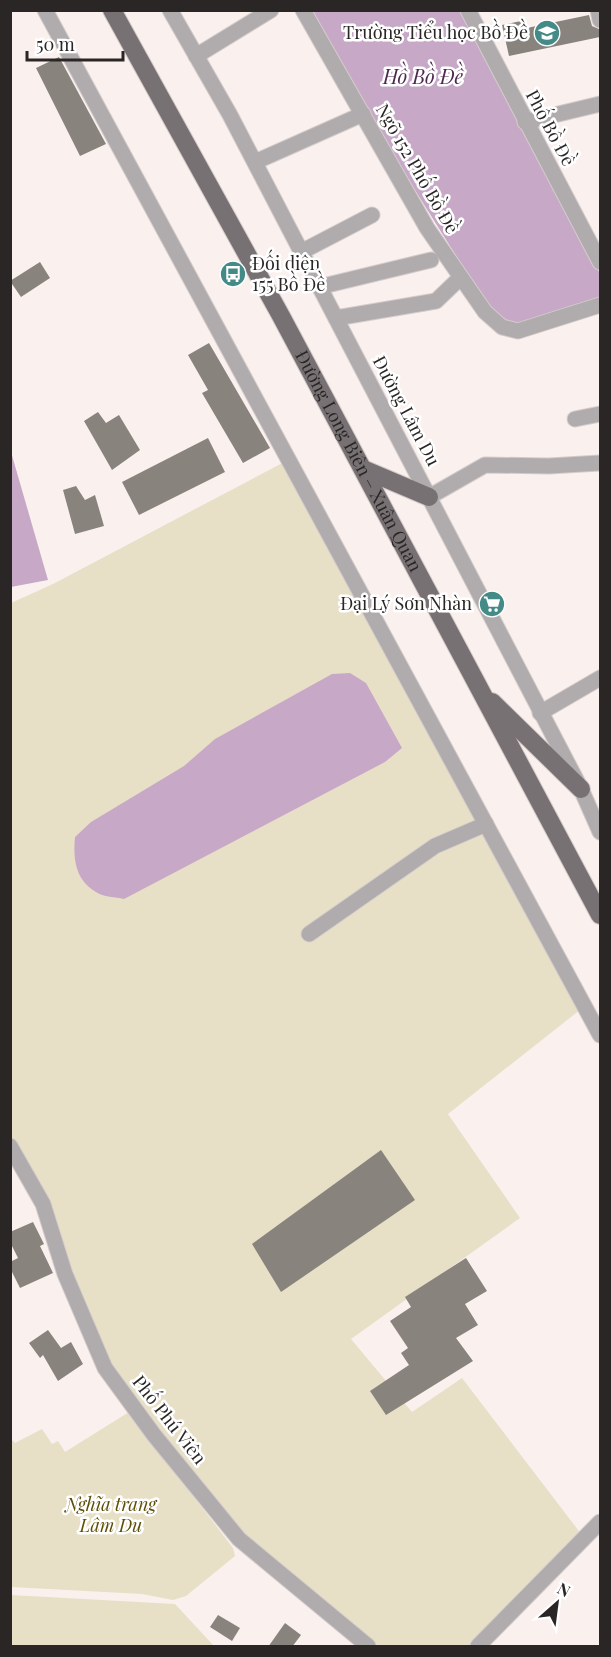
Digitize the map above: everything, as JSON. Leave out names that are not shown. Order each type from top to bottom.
[{"type":"main road","name":"Đường Long Biên – Xuân Quan","points":[[112,10],[363,469],[600,915]]},
{"type":"main road","points":[[363,469],[429,497]]},
{"type":"main road","points":[[479,688],[581,789]]},
{"type":"street","points":[[45,10],[600,1035]]},
{"type":"street","name":"Đường Lâm Du","points":[[170,10],[255,162],[540,713],[596,814],[600,832]]},
{"type":"street","name":"Ngõ 152 Phố Bồ Đề","points":[[303,10],[427,228],[485,312],[502,327],[518,331],[600,305]]},
{"type":"street","name":"Phố Bồ Đề","points":[[468,10],[600,262]]},
{"type":"street","points":[[598,10],[600,20]]},
{"type":"street","points":[[196,56],[267,12]]},
{"type":"street","points":[[525,122],[600,104]]},
{"type":"street","points":[[255,162],[363,114]]},
{"type":"street","points":[[301,252],[372,215]]},
{"type":"street","points":[[319,286],[431,260]]},
{"type":"street","points":[[336,318],[436,301],[460,278]]},
{"type":"street","points":[[575,418],[600,414]]},
{"type":"street","points":[[429,497],[485,465],[549,466],[599,463]]},
{"type":"street","points":[[540,713],[600,678]]},
{"type":"street","points":[[309,934],[435,846],[486,824]]},
{"type":"street","name":"Phố Phú Viên","points":[[10,1146],[14,1166],[43,1204],[65,1274],[105,1368],[154,1435],[239,1539],[368,1647]]},
{"type":"street","points":[[478,1647],[600,1522]]},
{"type":"green space","points":[[288,460],[585,1006],[448,1114],[520,1218],[351,1339],[412,1412],[462,1378],[585,1539],[478,1646],[368,1646],[248,1546],[105,1368],[43,1204],[11,1138],[11,603],[53,584]]},
{"type":"green space","name":"Nghĩa trang Lâm Du","points":[[129,1412],[233,1548],[235,1556],[186,1596],[173,1600],[142,1594],[11,1587],[10,1438],[15,1443],[42,1429],[52,1444],[58,1441],[65,1452]]},
{"type":"green space","points":[[11,1595],[175,1604],[214,1646],[11,1646]]},
{"type":"water","name":"Hồ Bồ Đề","points":[[313,11],[463,11],[583,236],[600,274],[600,305],[529,329],[495,318],[381,136]]},
{"type":"water","points":[[10,452],[48,580],[11,587]]},
{"type":"water","points":[[350,673],[366,683],[402,748],[385,762],[124,899],[99,894],[84,881],[75,860],[75,837],[91,822],[184,766],[215,739],[332,674]]},
{"type":"building","points":[[589,15],[592,26],[599,29],[600,37],[509,56],[502,25],[521,21],[522,29]]},
{"type":"building","points":[[59,57],[106,144],[80,156],[36,68]]},
{"type":"building","points":[[40,262],[50,278],[21,297],[10,281]]},
{"type":"building","points":[[209,343],[270,448],[243,463],[202,393],[208,390],[188,355]]},
{"type":"building","points":[[98,412],[106,423],[119,415],[140,450],[112,470],[84,421]]},
{"type":"building","points":[[208,438],[225,472],[139,515],[122,482]]},
{"type":"building","points":[[76,486],[85,500],[95,495],[104,526],[75,534],[63,490]]},
{"type":"building","points":[[381,1150],[415,1200],[281,1292],[252,1244]]},
{"type":"building","points":[[33,1222],[44,1244],[40,1246],[53,1273],[20,1288],[10,1268],[10,1262],[18,1258],[10,1242],[10,1232]]},
{"type":"building","points":[[466,1258],[487,1291],[465,1304],[478,1325],[456,1338],[473,1361],[386,1415],[370,1391],[409,1365],[401,1353],[408,1348],[390,1321],[411,1307],[405,1297]]},
{"type":"building","points":[[48,1330],[61,1348],[71,1342],[83,1364],[58,1381],[43,1355],[40,1358],[29,1343]]},
{"type":"building","points":[[218,1615],[240,1628],[232,1641],[210,1627]]},
{"type":"building","points":[[285,1623],[301,1635],[292,1647],[268,1647]]},
{"type":"place","name":"Trường Tiểu học Bồ Đề","points":[[547,33]]},
{"type":"place","name":"Đối diện 155 Bồ Đề","points":[[233,274]]},
{"type":"place","name":"Đại Lý Sơn Nhàn","points":[[492,604]]}]
